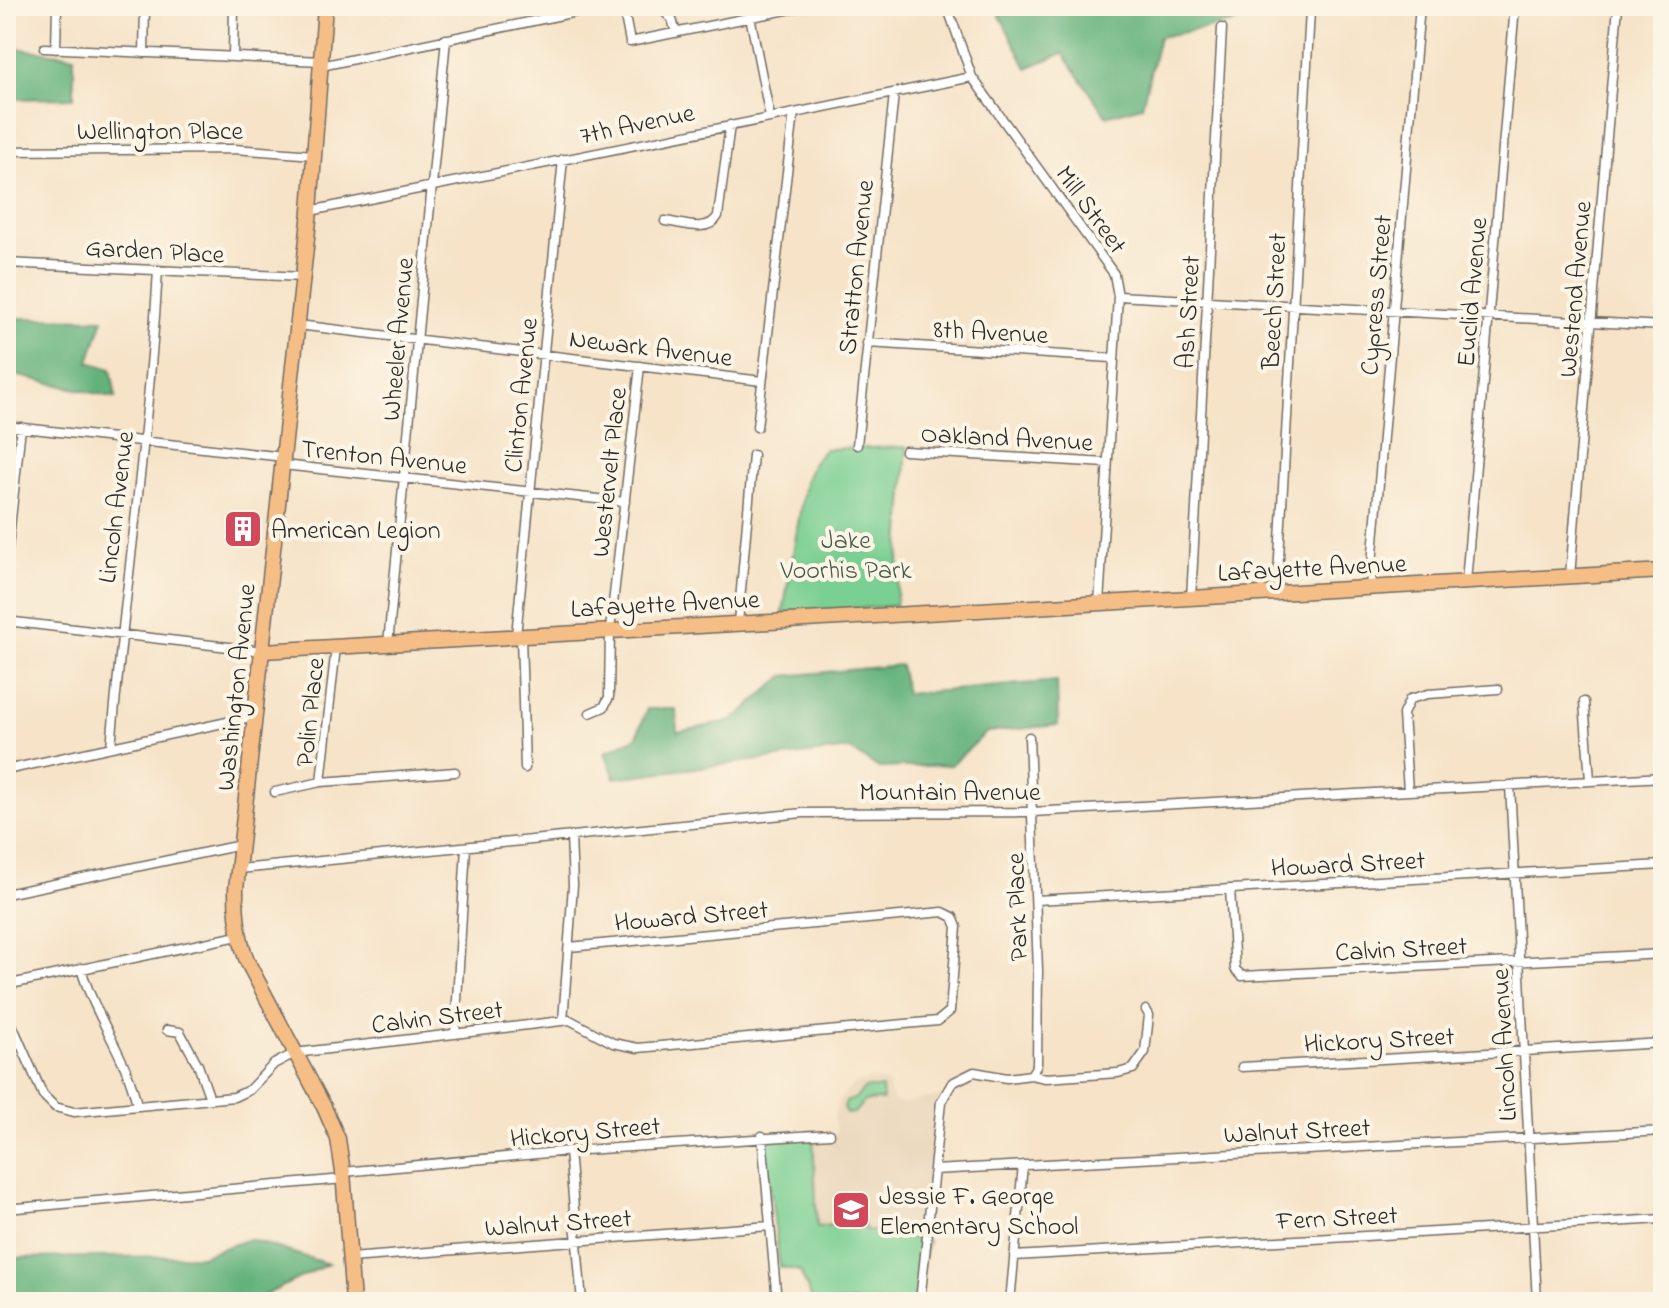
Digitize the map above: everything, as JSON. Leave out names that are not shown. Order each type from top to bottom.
[{"type":"main road","name":"Washington Avenue","points":[[325,6],[310,211],[236,889],[238,936],[247,961],[338,1139],[344,1176],[353,1302]]},
{"type":"main road","name":"Lafayette Avenue","points":[[263,651],[1662,571]]},
{"type":"street","points":[[56,49],[57,6]]},
{"type":"street","points":[[144,53],[145,6]]},
{"type":"street","points":[[233,56],[234,6]]},
{"type":"street","points":[[44,48],[321,63],[604,6]]},
{"type":"street","points":[[623,6],[630,42],[806,6]]},
{"type":"street","points":[[658,6],[672,19],[676,33]]},
{"type":"street","points":[[748,6],[770,117]]},
{"type":"street","name":"Mill Street","points":[[947,6],[972,77],[1111,266],[1118,296],[1099,604]]},
{"type":"street","name":"Cypress Street","points":[[1370,588],[1420,6]]},
{"type":"street","name":"Euclid Avenue","points":[[1466,582],[1515,6]]},
{"type":"street","name":"Westend Avenue","points":[[1570,576],[1618,6]]},
{"type":"street","name":"Beech Street","points":[[1277,593],[1310,11]]},
{"type":"street","name":"Ash Street","points":[[1191,599],[1222,28]]},
{"type":"street","name":"Wheeler Avenue","points":[[388,644],[446,39]]},
{"type":"street","name":"7th Avenue","points":[[310,211],[972,77]]},
{"type":"street","name":"Stratton Avenue","points":[[857,445],[894,94]]},
{"type":"street","points":[[757,427],[794,113]]},
{"type":"street","points":[[665,221],[705,227],[718,218],[730,125]]},
{"type":"street","name":"Wellington Place","points":[[7,151],[234,149],[314,155]]},
{"type":"street","points":[[6,237],[7,151]]},
{"type":"street","name":"Clinton Avenue","points":[[525,768],[518,636],[563,159]]},
{"type":"street","name":"Garden Place","points":[[6,263],[303,277]]},
{"type":"street","name":"Lincoln Avenue","points":[[111,747],[154,341],[158,270]]},
{"type":"street","points":[[1118,296],[1663,326]]},
{"type":"street","name":"Newark Avenue","points":[[298,325],[762,381]]},
{"type":"street","name":"8th Avenue","points":[[867,343],[1112,358]]},
{"type":"street","name":"Westervelt Place","points":[[590,713],[604,707],[609,697],[610,630],[640,366]]},
{"type":"street","name":"Trenton Avenue","points":[[6,426],[143,440],[404,478],[625,502]]},
{"type":"street","points":[[6,565],[21,427]]},
{"type":"street","name":"Oakland Avenue","points":[[905,451],[1107,463]]},
{"type":"street","points":[[738,623],[753,455]]},
{"type":"street","points":[[1662,571],[1663,552]]},
{"type":"street","name":"Lafayette Avenue","points":[[6,621],[263,651]]},
{"type":"street","name":"Polin Place","points":[[321,782],[336,647]]},
{"type":"street","points":[[1408,791],[1403,714],[1410,699],[1428,694],[1498,689]]},
{"type":"street","points":[[1584,702],[1590,780]]},
{"type":"street","points":[[6,770],[255,716]]},
{"type":"street","name":"Park Place","points":[[1029,737],[1038,970],[1037,1065],[1031,1075]]},
{"type":"street","points":[[275,792],[321,782],[455,772]]},
{"type":"street","name":"Mountain Avenue","points":[[239,869],[803,813],[1032,812],[1663,777]]},
{"type":"street","name":"Lincoln Avenue","points":[[1510,785],[1537,1302]]},
{"type":"street","points":[[563,1021],[573,885],[571,836]]},
{"type":"street","points":[[6,894],[242,844]]},
{"type":"street","points":[[455,1034],[466,847]]},
{"type":"street","name":"Howard Street","points":[[1036,900],[1663,865]]},
{"type":"street","name":"Calvin Street","points":[[1230,889],[1237,973],[1242,976],[1663,954]]},
{"type":"street","name":"Howard Street","points":[[569,947],[943,912],[956,921],[950,1011],[941,1019]]},
{"type":"street","points":[[6,985],[238,936]]},
{"type":"street","points":[[81,968],[91,997],[127,1072],[137,1105]]},
{"type":"street","points":[[920,1302],[943,1097],[952,1083],[972,1073],[984,1072],[1007,1078],[1031,1075],[1060,1077],[1133,1069],[1145,1052],[1149,1015],[1146,1010]]},
{"type":"street","name":"Calvin Street","points":[[6,1011],[43,1095],[55,1107],[74,1112],[243,1094],[274,1064],[295,1053],[570,1020],[613,1043],[638,1048],[941,1019]]},
{"type":"street","points":[[167,1030],[180,1032],[198,1065],[210,1099]]},
{"type":"street","name":"Hickory Street","points":[[1242,1067],[1663,1043]]},
{"type":"street","name":"Walnut Street","points":[[934,1170],[1663,1131]]},
{"type":"street","name":"Hickory Street","points":[[6,1209],[569,1151],[762,1136],[830,1134]]},
{"type":"street","points":[[762,1136],[777,1302]]},
{"type":"street","points":[[569,1151],[582,1302]]},
{"type":"street","points":[[1010,1302],[1023,1165]]},
{"type":"street","name":"Fern Street","points":[[1014,1256],[1663,1219]]},
{"type":"street","name":"Walnut Street","points":[[350,1258],[770,1226]]},
{"type":"shaded area","name":"Jessie F. George Elementary School","points":[[872,1078],[886,1082],[895,1102],[903,1104],[943,1097],[927,1234],[913,1302],[813,1302],[800,1271],[780,1267],[813,1142],[832,1140],[836,1132],[834,1117],[839,1101],[854,1084]]},
{"type":"green space","points":[[995,6],[1322,6],[1159,37],[1142,106],[1106,116],[1063,53],[1027,68]]},
{"type":"green space","points":[[6,47],[74,56],[74,98],[6,99]]},
{"type":"green space","points":[[6,318],[103,319],[89,362],[111,369],[116,398],[6,373]]},
{"type":"green space","name":"Jake Voorhis Park","points":[[907,447],[896,606],[783,613],[805,483],[813,463],[825,449]]},
{"type":"green space","points":[[900,665],[906,694],[1057,681],[1058,725],[987,732],[951,765],[879,768],[849,749],[615,778],[605,752],[636,738],[647,709],[676,709],[677,732],[732,721],[784,676]]},
{"type":"green space","points":[[865,1088],[882,1088],[883,1100],[864,1101],[854,1113],[846,1114],[846,1102],[856,1098]]},
{"type":"green space","points":[[813,1132],[817,1227],[862,1220],[866,1230],[928,1241],[913,1302],[813,1302],[800,1271],[780,1267],[764,1139]]},
{"type":"green space","points":[[249,1239],[328,1264],[251,1302],[6,1302],[6,1258],[201,1256]]},
{"type":"place","name":"American Legion","points":[[243,529]]},
{"type":"place","name":"Jessie F. George Elementary School","points":[[851,1210]]}]
